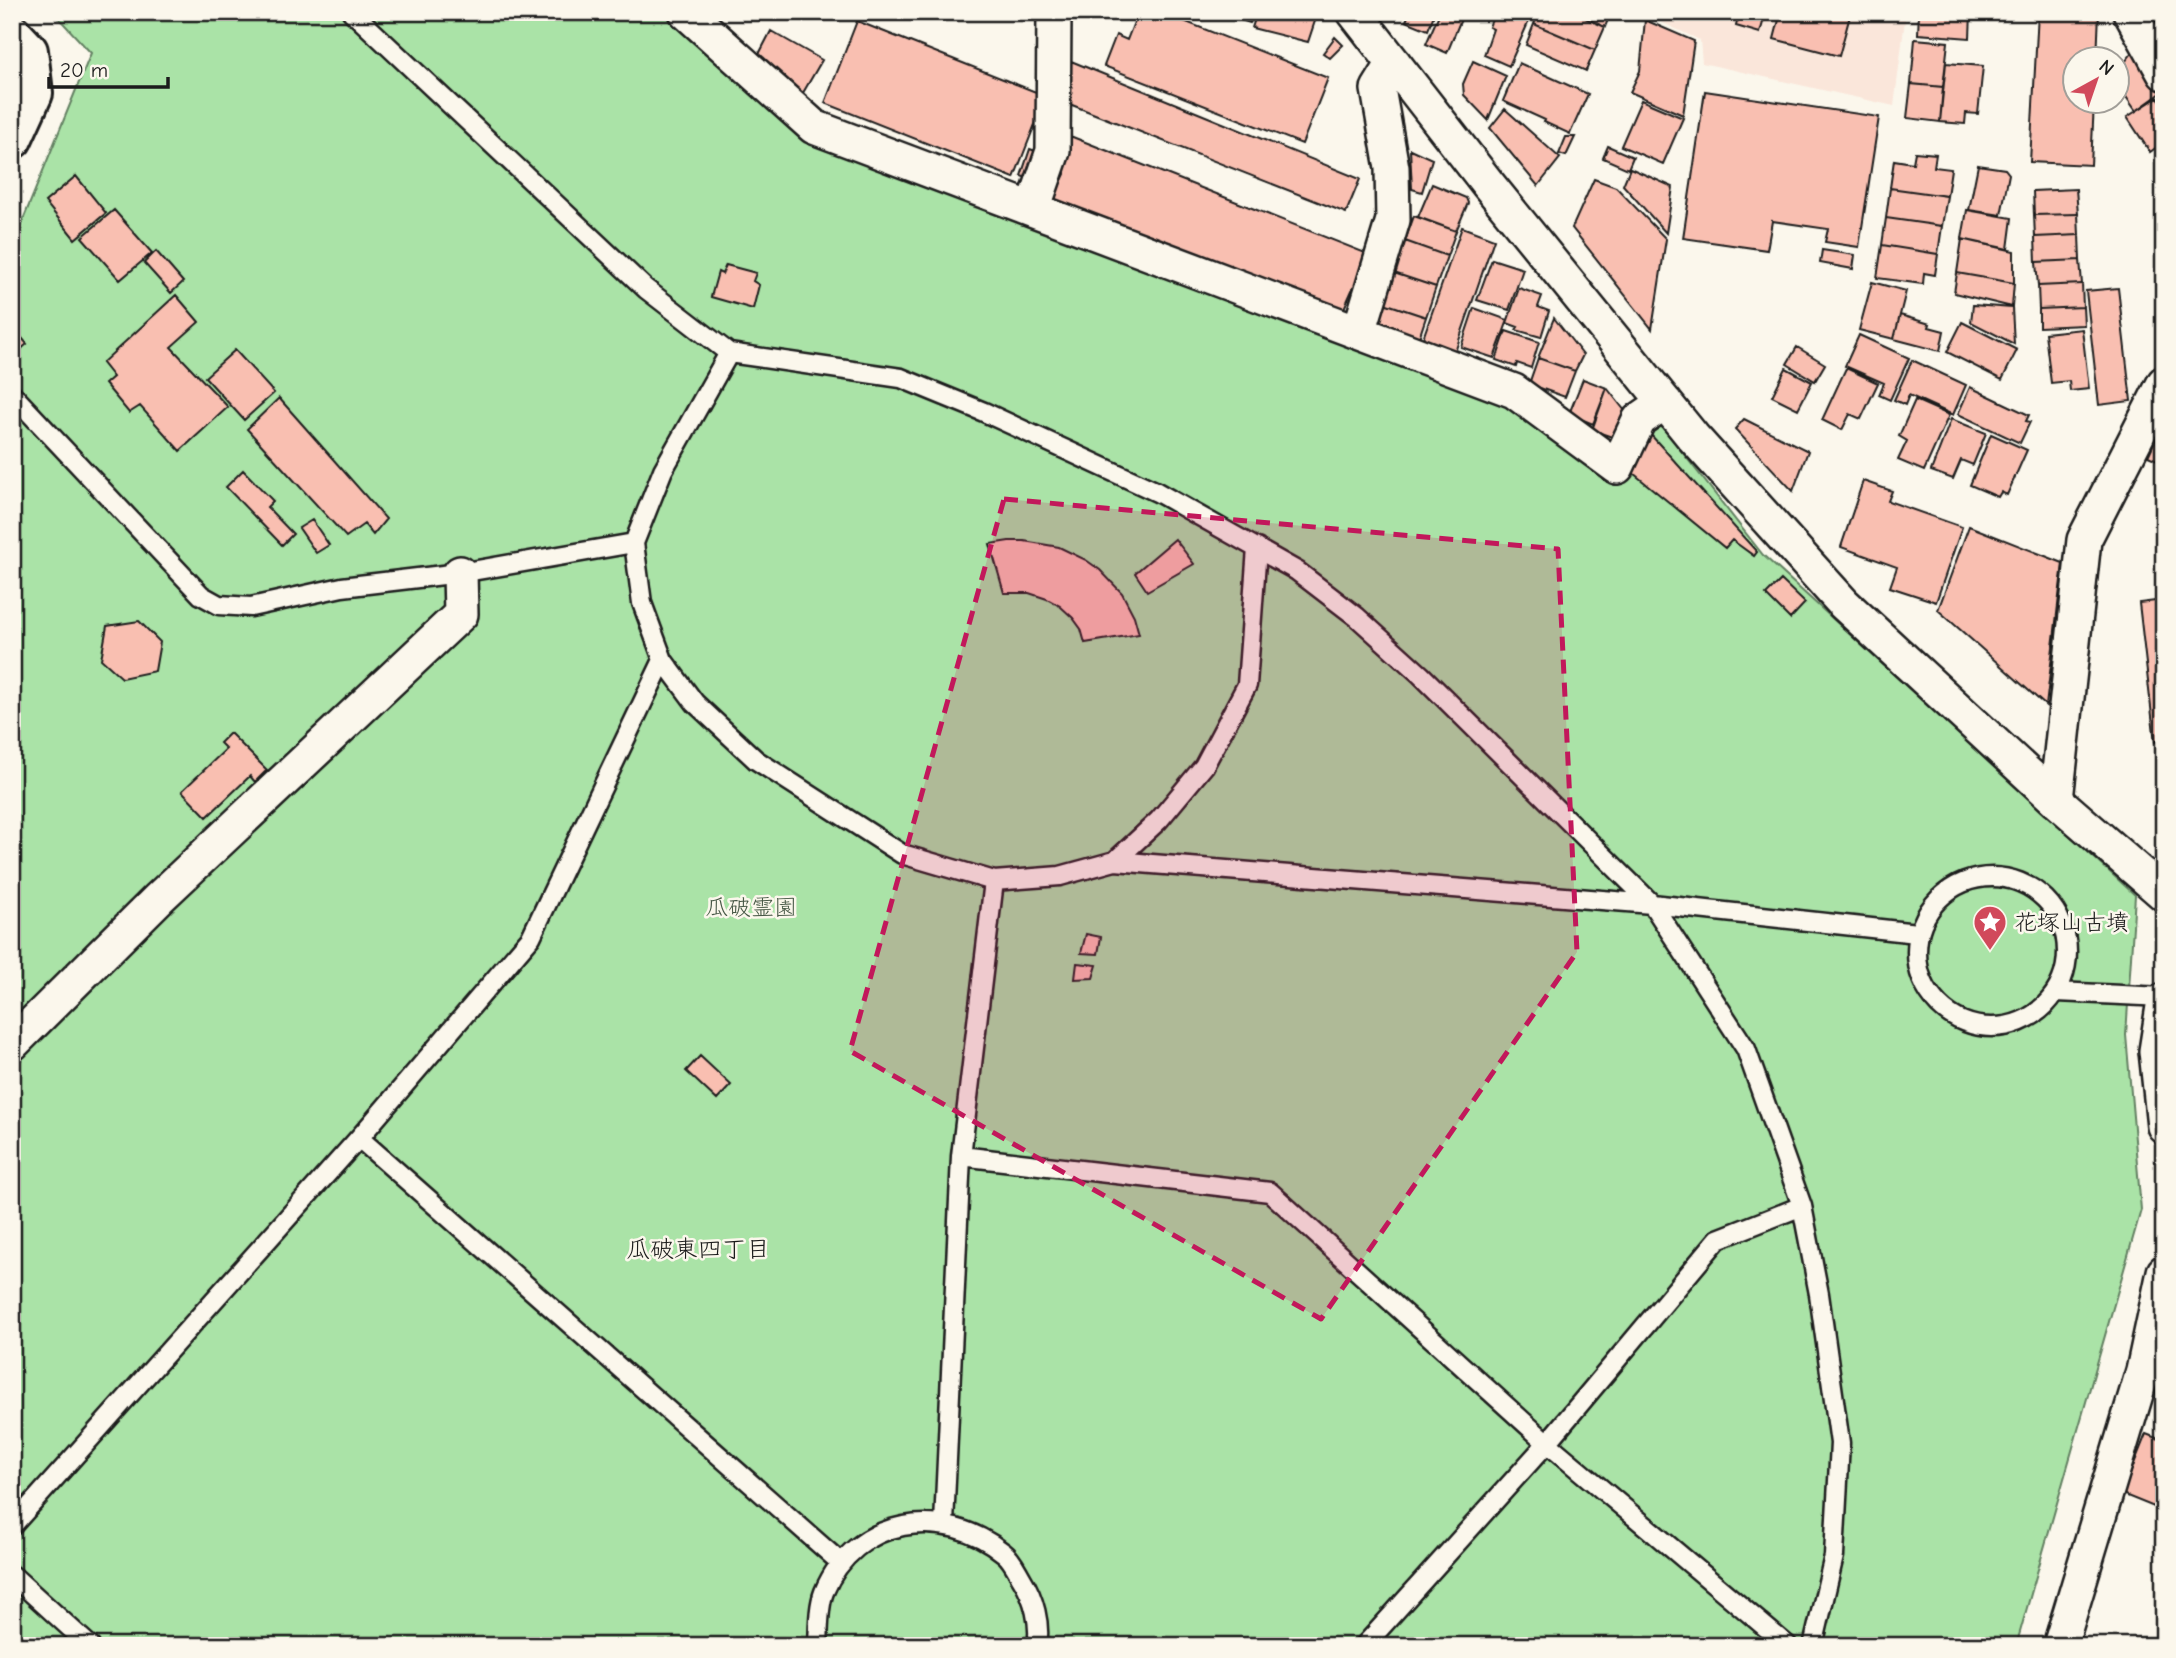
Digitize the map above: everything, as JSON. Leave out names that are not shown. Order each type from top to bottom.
[{"type":"street","points":[[686,12],[814,127],[1514,391],[1617,467],[1639,420],[1665,402]]},
{"type":"street","points":[[1033,209],[1053,151],[1054,12]]},
{"type":"street","points":[[1354,12],[1693,437],[1844,604],[2056,800],[2164,894]]},
{"type":"street","points":[[2130,12],[2164,73]]},
{"type":"street","points":[[12,34],[28,51],[33,93],[12,139]]},
{"type":"street","points":[[1359,332],[1393,220],[1392,168],[1378,89],[1394,63]]},
{"type":"street","points":[[2056,800],[2084,540],[2164,383]]},
{"type":"street","points":[[12,1044],[159,898],[461,614],[460,573]]},
{"type":"street","points":[[2164,998],[2155,1051],[2164,1126]]},
{"type":"street","points":[[2060,1646],[2143,1371],[2164,1272]]},
{"type":"lane","points":[[352,12],[646,289],[729,353],[901,378],[984,412],[1157,492],[1297,571],[1357,617],[1420,675],[1651,904],[1746,1049],[1802,1206],[1819,1294],[1840,1443],[1834,1556],[1813,1646]]},
{"type":"lane","points":[[729,353],[663,470],[634,543],[642,603],[663,660],[695,703],[756,760],[902,854],[994,881],[1060,876],[1115,861],[1651,904],[1917,933]]},
{"type":"lane","points":[[12,394],[201,595],[219,605],[251,607],[342,587],[460,573],[634,543]]},
{"type":"lane","points":[[1115,861],[1159,820],[1203,766],[1247,685],[1257,548]]},
{"type":"lane","points":[[12,1526],[359,1138],[531,937],[663,660]]},
{"type":"lane","points":[[2000,875],[2036,889],[2061,918],[2068,943],[2067,968],[2057,992],[2029,1018],[2004,1027],[1987,1028],[1962,1021],[1944,1011],[1920,979],[1915,953],[1917,933],[1928,909],[1946,890],[1965,880],[2000,875]]},
{"type":"lane","points":[[944,1524],[961,1156],[994,881]]},
{"type":"lane","points":[[2057,992],[2164,998]]},
{"type":"lane","points":[[359,1138],[841,1563]]},
{"type":"lane","points":[[961,1156],[1270,1192],[1547,1443],[1788,1646]]},
{"type":"lane","points":[[1364,1646],[1547,1443],[1718,1239],[1802,1206]]},
{"type":"lane","points":[[818,1646],[824,1594],[841,1563],[863,1543],[899,1525],[944,1524],[972,1532],[1006,1554],[1031,1592],[1040,1634],[1037,1646]]},
{"type":"lane","points":[[12,1575],[90,1646]]},
{"type":"highlighted area","points":[[1004,499],[1558,549],[1577,952],[1321,1319],[850,1051]]},
{"type":"shaded area","points":[[1639,12],[1906,12],[1894,106],[1702,63],[1700,40]]},
{"type":"green space","name":"瓜破霊園","points":[[53,12],[663,12],[806,140],[1505,401],[1619,481],[1642,430],[1660,424],[1763,555],[2135,895],[2126,1035],[2141,1210],[2016,1646],[12,1646],[12,247],[91,53]]},
{"type":"building","points":[[1138,12],[1161,12],[1328,78],[1302,144],[1104,66],[1116,35],[1127,40]]},
{"type":"building","points":[[1215,12],[1255,12],[1250,23]]},
{"type":"building","points":[[1257,12],[1312,12],[1316,18],[1308,42],[1252,28]]},
{"type":"building","points":[[1410,12],[1435,12],[1428,30],[1406,21]]},
{"type":"building","points":[[1440,12],[1464,12],[1447,53],[1426,44]]},
{"type":"building","points":[[1495,12],[1532,14],[1509,66],[1484,55],[1493,29],[1489,27]]},
{"type":"building","points":[[1539,12],[1572,12],[1605,27],[1595,50],[1534,24]]},
{"type":"building","points":[[1572,12],[1611,12],[1605,27]]},
{"type":"building","points":[[1739,12],[1766,12],[1760,33],[1736,26]]},
{"type":"building","points":[[1781,12],[1851,12],[1839,56],[1774,39]]},
{"type":"building","points":[[1919,12],[1971,12],[1970,38],[1918,34]]},
{"type":"building","points":[[2038,12],[2099,12],[2098,46],[2060,46],[2060,116],[2093,116],[2091,165],[2030,162]]},
{"type":"building","points":[[1645,20],[1694,41],[1683,115],[1630,92],[1640,71]]},
{"type":"building","points":[[857,21],[1046,96],[1014,178],[825,103]]},
{"type":"building","points":[[1534,24],[1595,50],[1586,71],[1526,45]]},
{"type":"building","points":[[771,31],[822,60],[800,98],[785,86],[786,79],[757,58]]},
{"type":"building","points":[[1335,37],[1343,45],[1330,58],[1323,53]]},
{"type":"building","points":[[1915,39],[1948,42],[1943,87],[1911,84]]},
{"type":"building","points":[[2137,47],[2161,93],[2136,111],[2130,102],[2130,56]]},
{"type":"building","points":[[1071,61],[1360,179],[1346,213],[1067,103]]},
{"type":"building","points":[[1473,61],[1506,76],[1488,120],[1464,95],[1463,84]]},
{"type":"building","points":[[1519,63],[1588,94],[1570,134],[1503,101]]},
{"type":"building","points":[[1946,63],[1983,66],[1978,114],[1966,113],[1965,124],[1940,122]]},
{"type":"building","points":[[1911,84],[1943,87],[1940,122],[1907,118]]},
{"type":"building","points":[[1705,91],[1879,117],[1859,247],[1825,242],[1828,229],[1772,221],[1767,250],[1683,238]]},
{"type":"building","points":[[2158,97],[2164,106],[2164,151],[2160,145],[2150,152],[2127,117]]},
{"type":"building","points":[[1641,100],[1683,118],[1663,164],[1621,146]]},
{"type":"building","points":[[1505,109],[1560,158],[1538,186],[1490,128]]},
{"type":"building","points":[[1065,134],[1373,256],[1361,291],[1353,288],[1342,313],[1051,203],[1065,174]]},
{"type":"building","points":[[1566,137],[1575,137],[1566,156],[1559,154]]},
{"type":"building","points":[[1608,146],[1633,157],[1628,169],[1603,158]]},
{"type":"building","points":[[1030,149],[1049,156],[1040,183],[1021,176]]},
{"type":"building","points":[[1410,149],[1432,159],[1422,192],[1412,189]]},
{"type":"building","points":[[1915,152],[1936,154],[1934,167],[1951,169],[1947,196],[1890,188],[1894,160],[1913,163]]},
{"type":"building","points":[[1978,165],[2005,169],[2009,174],[2001,215],[1969,210]]},
{"type":"building","points":[[1630,168],[1673,187],[1666,233],[1623,185]]},
{"type":"building","points":[[76,176],[106,213],[75,239],[45,202]]},
{"type":"building","points":[[1594,179],[1616,187],[1666,239],[1652,329],[1572,228]]},
{"type":"building","points":[[1432,184],[1466,198],[1468,203],[1456,231],[1418,217]]},
{"type":"building","points":[[1890,188],[1947,196],[1942,226],[1886,218]]},
{"type":"building","points":[[2076,189],[2078,214],[2034,215],[2033,191]]},
{"type":"building","points":[[114,210],[152,253],[120,280],[82,237]]},
{"type":"building","points":[[1967,210],[2012,218],[2008,249],[1962,239]]},
{"type":"building","points":[[2078,214],[2079,235],[2035,237],[2034,215]]},
{"type":"building","points":[[1414,216],[1456,231],[1447,256],[1405,241]]},
{"type":"building","points":[[1886,218],[1942,226],[1938,254],[1882,245]]},
{"type":"building","points":[[1462,227],[1494,239],[1455,352],[1422,341]]},
{"type":"building","points":[[2079,235],[2080,260],[2036,262],[2035,237]]},
{"type":"building","points":[[1962,239],[2014,251],[2014,283],[1957,273]]},
{"type":"building","points":[[1405,241],[1447,256],[1436,287],[1394,273]]},
{"type":"building","points":[[1882,245],[1938,254],[1935,275],[1924,273],[1923,284],[1877,278]]},
{"type":"building","points":[[1822,250],[1855,255],[1853,269],[1820,263]]},
{"type":"building","points":[[156,251],[183,282],[171,293],[144,263]]},
{"type":"building","points":[[1492,259],[1523,269],[1509,310],[1477,300]]},
{"type":"building","points":[[2080,260],[2082,284],[2038,286],[2036,262]]},
{"type":"building","points":[[726,265],[756,273],[753,281],[759,285],[753,309],[711,297],[718,272],[722,274]]},
{"type":"building","points":[[1394,273],[1436,287],[1426,317],[1384,303]]},
{"type":"building","points":[[1957,273],[2014,283],[2012,307],[1954,293]]},
{"type":"building","points":[[1872,282],[1906,291],[1894,339],[1859,330]]},
{"type":"building","points":[[2082,284],[2083,307],[2039,309],[2038,286]]},
{"type":"building","points":[[1519,288],[1542,296],[1538,307],[1549,311],[1541,337],[1516,330],[1518,327],[1507,323]]},
{"type":"building","points":[[2118,288],[2131,401],[2099,405],[2086,291]]},
{"type":"building","points":[[176,295],[199,322],[171,347],[228,407],[180,451],[140,406],[129,413],[105,384],[113,377],[102,363]]},
{"type":"building","points":[[1384,303],[1426,317],[1419,338],[1377,323]]},
{"type":"building","points":[[1973,305],[2012,308],[2014,344],[1971,322]]},
{"type":"building","points":[[2083,307],[2084,325],[2039,327],[2039,309]]},
{"type":"building","points":[[1474,308],[1508,320],[1494,358],[1461,347]]},
{"type":"building","points":[[1900,315],[1944,331],[1940,351],[1894,339]]},
{"type":"building","points":[[1554,318],[1583,355],[1575,371],[1538,358]]},
{"type":"building","points":[[1962,322],[2017,350],[2002,380],[1947,352]]},
{"type":"building","points":[[2082,329],[2089,389],[2070,391],[2069,381],[2051,383],[2045,333]]},
{"type":"building","points":[[16,331],[27,344],[19,351],[12,343],[12,334]]},
{"type":"building","points":[[1506,331],[1539,342],[1531,368],[1517,363],[1516,367],[1496,360]]},
{"type":"building","points":[[1859,335],[1909,358],[1890,400],[1879,395],[1884,383],[1845,366]]},
{"type":"building","points":[[1797,347],[1825,364],[1815,381],[1787,364]]},
{"type":"building","points":[[235,350],[274,393],[244,420],[205,377]]},
{"type":"building","points":[[1538,358],[1575,371],[1565,397],[1529,384]]},
{"type":"building","points":[[1912,360],[1966,385],[1953,415],[1909,395],[1905,405],[1894,400]]},
{"type":"building","points":[[1786,368],[1812,382],[1798,409],[1772,396]]},
{"type":"building","points":[[1846,368],[1878,383],[1861,419],[1850,414],[1842,430],[1822,420]]},
{"type":"building","points":[[1583,379],[1607,388],[1593,424],[1569,414]]},
{"type":"building","points":[[1970,387],[2029,415],[2026,421],[2030,422],[2020,443],[1958,414]]},
{"type":"building","points":[[1607,388],[1625,411],[1612,437],[1592,430]]},
{"type":"building","points":[[279,398],[386,519],[373,535],[364,524],[346,537],[247,429]]},
{"type":"building","points":[[1915,400],[1949,415],[1924,471],[1898,460],[1907,441],[1899,436]]},
{"type":"building","points":[[1744,419],[1808,451],[1793,491],[1735,429]]},
{"type":"building","points":[[1951,419],[1986,433],[1973,465],[1961,460],[1953,479],[1931,471]]},
{"type":"building","points":[[2164,422],[2164,463],[2148,456]]},
{"type":"building","points":[[1650,434],[1757,552],[1754,556],[1732,540],[1725,548],[1633,473]]},
{"type":"building","points":[[1991,434],[2027,450],[2007,495],[2001,492],[1998,497],[1970,485]]},
{"type":"building","points":[[243,470],[273,501],[267,507],[293,534],[282,545],[226,487]]},
{"type":"building","points":[[1863,481],[1892,491],[1888,501],[1962,527],[1936,602],[1890,587],[1897,567],[1841,547]]},
{"type":"building","points":[[312,520],[329,545],[316,553],[299,528]]},
{"type":"building","points":[[1969,526],[2063,563],[2046,706],[1938,610]]},
{"type":"building","points":[[1175,539],[1194,564],[1147,591],[1135,573]]},
{"type":"building","points":[[1009,541],[1059,547],[1100,570],[1122,593],[1134,616],[1139,634],[1085,643],[1081,629],[1060,606],[1029,593],[1004,593],[990,544]]},
{"type":"building","points":[[1781,580],[1805,603],[1790,619],[1766,595]]},
{"type":"building","points":[[2164,600],[2164,741],[2155,742],[2139,603]]},
{"type":"building","points":[[139,621],[160,642],[155,671],[122,678],[101,659],[107,626]]},
{"type":"building","points":[[230,733],[267,770],[255,782],[250,776],[207,817],[182,791],[226,749],[220,743]]},
{"type":"building","points":[[1086,934],[1101,937],[1098,954],[1081,953]]},
{"type":"building","points":[[1077,963],[1097,965],[1093,978],[1075,979]]},
{"type":"building","points":[[700,1056],[731,1085],[717,1100],[686,1071]]},
{"type":"building","points":[[2146,1434],[2164,1441],[2164,1511],[2122,1494]]},
{"type":"place","name":"花塚山古墳","points":[[1990,952]]},
{"type":"district","name":"瓜破東四丁目","points":[[698,1249]]}]
